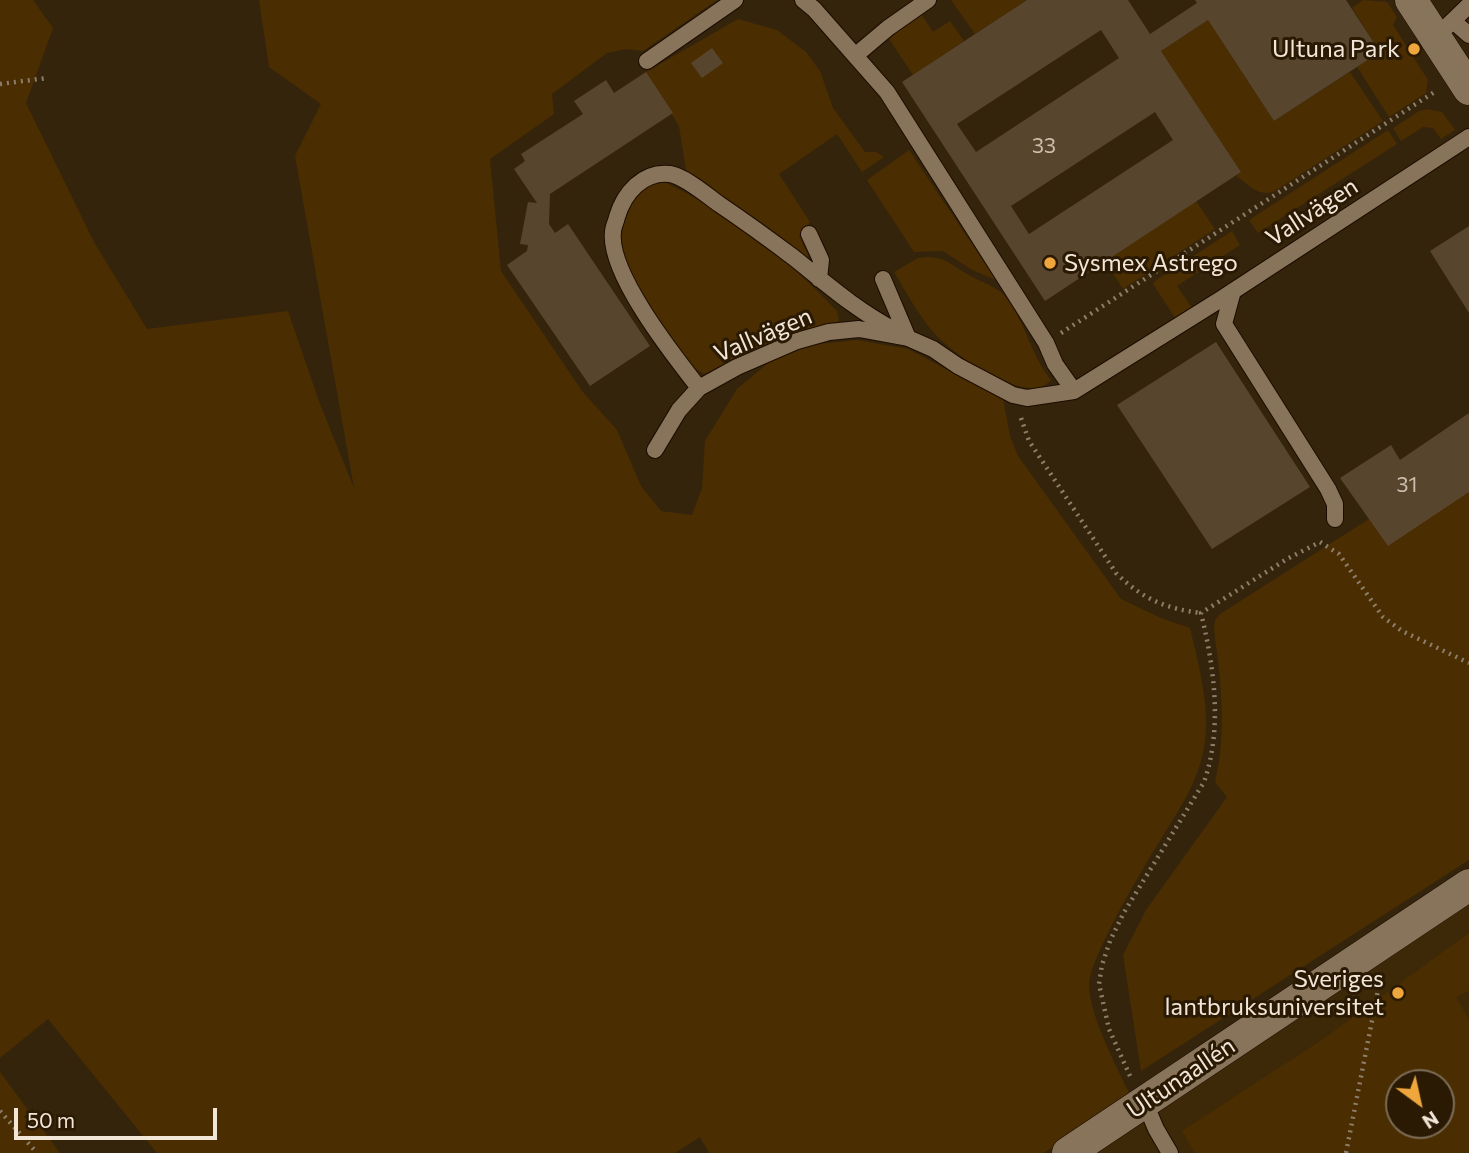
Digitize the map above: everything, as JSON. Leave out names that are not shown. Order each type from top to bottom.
[{"type":"street","points":[[1411,0],[1440,20],[1464,82]]},
{"type":"street","name":"Ultunaallén","points":[[1068,1153],[1469,885]]},
{"type":"lane","points":[[647,61],[734,0]]},
{"type":"lane","points":[[803,0],[887,92],[1074,391]]},
{"type":"lane","points":[[856,55],[928,0]]},
{"type":"lane","points":[[1440,20],[1469,5]]},
{"type":"lane","points":[[1440,20],[1469,35]]},
{"type":"lane","name":"Vallvägen","points":[[654,450],[679,410],[699,388],[737,367],[797,341],[828,332],[859,329],[908,338],[933,349],[958,366],[1013,395],[1027,398],[1074,391],[1469,137]]},
{"type":"lane","points":[[699,388],[636,298],[615,251],[613,233],[626,195],[639,182],[654,175],[672,174],[727,209],[849,304],[908,338]]},
{"type":"lane","points":[[809,234],[821,260],[820,279]]},
{"type":"lane","points":[[883,279],[908,338]]},
{"type":"lane","points":[[1233,291],[1224,324],[1328,489],[1335,504],[1335,519]]},
{"type":"lane","points":[[1145,1103],[1170,1153]]},
{"type":"path","points":[[0,84],[47,78]]},
{"type":"path","points":[[1046,343],[1464,82]]},
{"type":"path","points":[[1013,395],[1029,441],[1116,573],[1133,590],[1184,611],[1201,612],[1320,542],[1339,554],[1382,617],[1402,631],[1469,663]]},
{"type":"path","points":[[1145,1103],[1109,1029],[1099,984],[1110,941],[1123,914],[1204,782],[1210,766],[1215,744],[1215,725],[1209,647],[1201,612]]},
{"type":"path","points":[[1346,1153],[1380,980]]},
{"type":"path","points":[[0,1111],[37,1153]]},
{"type":"shaded area","points":[[0,0],[33,0],[53,28],[26,103],[94,242],[147,329],[288,311],[320,404],[354,488],[295,156],[321,104],[269,67],[259,0],[717,0],[643,51],[627,49],[607,53],[552,94],[554,114],[490,159],[501,271],[582,391],[617,430],[641,486],[661,511],[692,515],[702,488],[705,441],[737,389],[774,358],[809,345],[857,340],[908,349],[1003,399],[1010,436],[1018,456],[1121,599],[1190,628],[1205,703],[1206,733],[1201,760],[1183,804],[1116,917],[1092,970],[1089,986],[1099,1027],[1130,1095],[1044,1153],[709,1153],[700,1137],[675,1153],[157,1153],[48,1019],[0,1058]]},
{"type":"shaded area","points":[[951,0],[1027,0],[975,34]]},
{"type":"shaded area","points":[[1363,0],[1387,2],[1397,17],[1393,25],[1428,80],[1426,93],[1389,117],[1357,67],[1380,52],[1352,8]]},
{"type":"shaded area","points":[[921,14],[933,32],[950,21],[964,41],[913,75],[887,36]]},
{"type":"shaded area","points":[[738,19],[777,30],[806,52],[820,71],[833,108],[865,152],[876,152],[884,157],[862,172],[837,134],[779,174],[810,222],[799,235],[808,255],[807,259],[766,227],[693,178],[686,170],[679,126],[646,72]]},
{"type":"shaded area","points":[[1208,20],[1274,121],[1350,72],[1383,121],[1275,191],[1264,193],[1254,189],[1236,176],[1241,172],[1161,51]]},
{"type":"shaded area","points":[[1427,109],[1442,112],[1455,130],[1441,139],[1433,128],[1423,127],[1401,141],[1393,128],[1419,111]]},
{"type":"shaded area","points":[[1388,130],[1397,144],[1258,233],[1249,220]]},
{"type":"shaded area","points":[[909,150],[996,280],[972,270],[943,251],[914,252],[867,180]]},
{"type":"shaded area","points":[[662,181],[710,207],[756,238],[818,291],[837,311],[839,321],[791,334],[704,374],[690,365],[668,338],[647,303],[629,268],[621,241],[631,205],[643,186]]},
{"type":"shaded area","points":[[1196,201],[1215,229],[1123,289],[1105,261]]},
{"type":"shaded area","points":[[1232,231],[1240,245],[1177,286],[1192,308],[1176,319],[1153,284]]},
{"type":"shaded area","points":[[918,258],[944,260],[1004,295],[1051,380],[1037,388],[1010,384],[967,360],[933,332],[894,272]]},
{"type":"shaded area","points":[[1469,492],[1469,860],[1141,1071],[1123,955],[1146,910],[1227,797],[1215,782],[1222,725],[1215,620],[1220,614],[1369,519]]},
{"type":"shaded area","name":"Sveriges lantbruksuniversitet","points":[[1469,904],[1469,1153],[1075,1153]]},
{"type":"shaded area","name":"Sveriges lantbruksuniversitet","points":[[1469,933],[1469,991],[1456,997],[1469,1019],[1469,1153],[1195,1153],[1182,1131],[1323,1039]]},
{"type":"shaded area","points":[[0,1072],[60,1153],[0,1153]]},
{"type":"building","points":[[1027,0],[1128,0],[1150,34],[1197,3],[1195,0],[1346,0],[1380,52],[1274,121],[1208,20],[1161,51],[1241,172],[1045,301],[902,82]],"holes":[[[1101,30],[1119,58],[976,152],[957,124]],[[1155,112],[1173,140],[1029,234],[1011,206]]]},
{"type":"building","points":[[712,48],[723,63],[702,78],[691,63]]},
{"type":"building","points":[[646,72],[673,113],[550,194],[549,224],[555,233],[568,224],[650,346],[590,386],[507,265],[527,251],[528,245],[520,244],[528,202],[537,203],[514,169],[525,161],[521,154],[583,114],[574,101],[606,80],[614,93]]},
{"type":"building","points":[[1469,226],[1469,313],[1430,251]]},
{"type":"building","points":[[1216,342],[1310,487],[1212,549],[1117,405]]},
{"type":"building","points":[[1469,413],[1469,492],[1388,546],[1340,478],[1391,445],[1400,460]]},
{"type":"place","name":"Ultuna Park","points":[[1414,49]]},
{"type":"place","name":"Sysmex Astrego","points":[[1050,263]]},
{"type":"place","name":"Sveriges lantbruksuniversitet","points":[[1398,993]]}]
